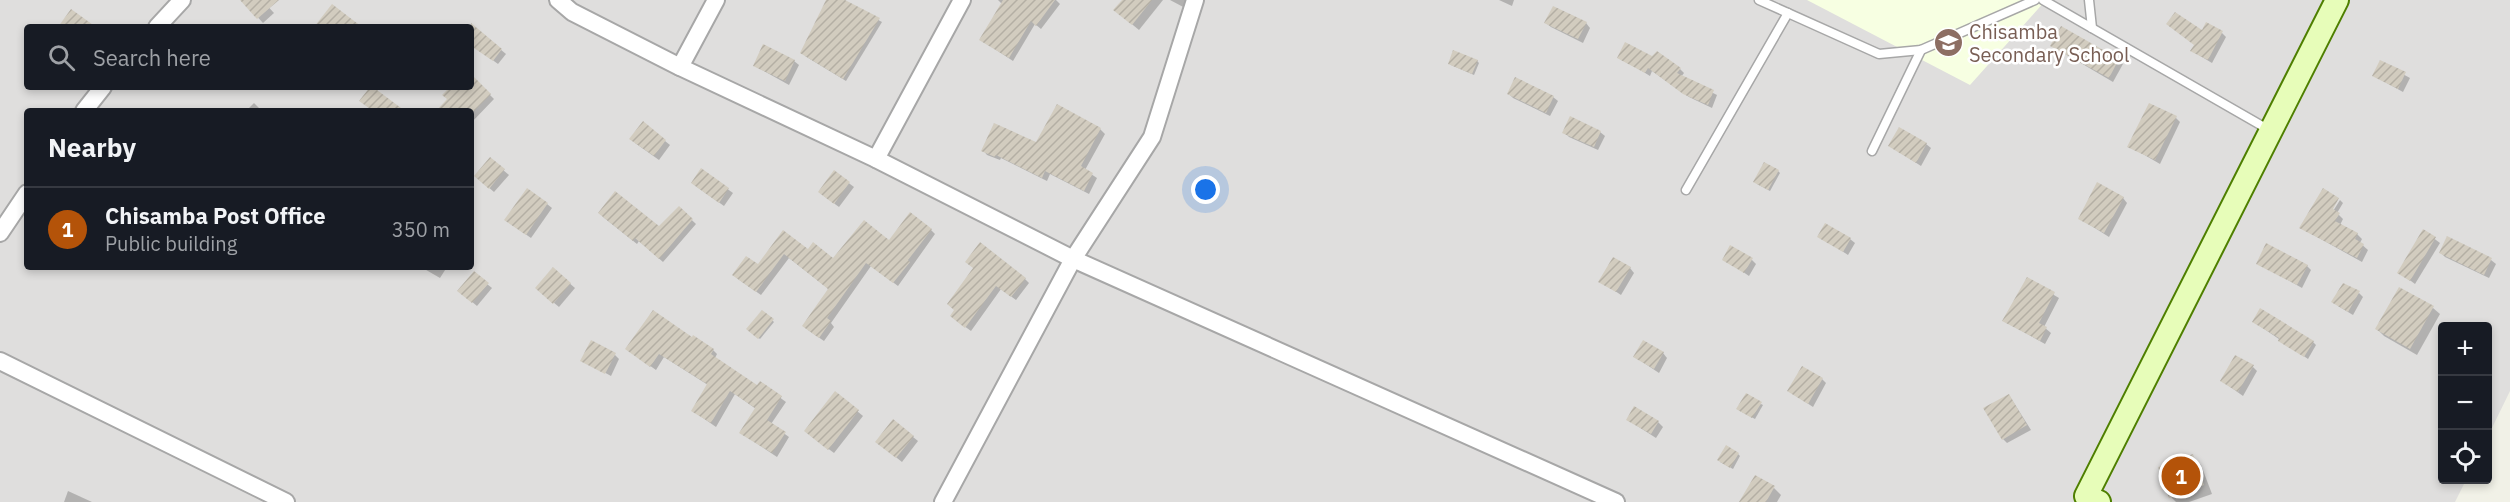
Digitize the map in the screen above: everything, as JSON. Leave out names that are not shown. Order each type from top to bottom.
[{"type":"main road","points":[[2089,500],[2337,0]]},
{"type":"street","points":[[160,24],[182,0]]},
{"type":"street","points":[[558,0],[572,12],[680,67],[876,159],[1073,259],[1616,502]]},
{"type":"street","points":[[680,67],[716,0]]},
{"type":"street","points":[[876,159],[962,0]]},
{"type":"street","points":[[943,502],[1073,259],[1152,137],[1195,0]]},
{"type":"street","points":[[86,108],[101,90]]},
{"type":"street","points":[[0,233],[24,197]]},
{"type":"street","points":[[0,360],[286,502]]},
{"type":"lane","points":[[1759,0],[1879,54],[1921,50],[2035,0]]},
{"type":"lane","points":[[2043,0],[2271,131]]},
{"type":"lane","points":[[2089,0],[2092,28]]},
{"type":"lane","points":[[1686,190],[1788,13]]},
{"type":"lane","points":[[1872,151],[1921,50]]},
{"type":"shaded area","points":[[0,0],[2510,0],[2510,391],[2492,428],[2492,322],[2438,322],[2438,484],[2464,484],[2455,502],[0,502]]},
{"type":"shaded area","name":"Chisamba Secondary School","points":[[1807,0],[2046,0],[1970,85]]},
{"type":"building","points":[[240,0],[279,0],[257,19]]},
{"type":"building","points":[[826,0],[845,0],[880,18],[843,79],[800,53]]},
{"type":"building","points":[[1003,0],[1055,0],[1036,26],[1031,21],[1009,58],[979,40]]},
{"type":"building","points":[[1122,0],[1152,0],[1132,25],[1113,10]]},
{"type":"building","points":[[332,4],[358,24],[316,24]]},
{"type":"building","points":[[1553,6],[1587,22],[1578,39],[1544,23]]},
{"type":"building","points":[[71,9],[92,24],[60,24]]},
{"type":"building","points":[[2175,12],[2202,30],[2206,22],[2223,31],[2208,60],[2190,51],[2194,45],[2166,24]]},
{"type":"building","points":[[474,26],[502,49],[493,61],[474,48]]},
{"type":"building","points":[[2061,26],[2119,59],[2109,78],[2050,46]]},
{"type":"building","points":[[1625,42],[1652,56],[1657,51],[1681,68],[1677,73],[1714,90],[1708,105],[1683,94],[1648,68],[1645,73],[1617,58]]},
{"type":"building","points":[[763,44],[795,60],[785,81],[753,66]]},
{"type":"building","points":[[1453,50],[1478,60],[1472,74],[1448,64]]},
{"type":"building","points":[[2380,60],[2406,72],[2398,89],[2372,76]]},
{"type":"building","points":[[474,77],[491,94],[474,111],[474,108],[439,108],[447,99],[442,95],[447,90],[474,90]]},
{"type":"building","points":[[1515,77],[1554,96],[1546,113],[1507,94]]},
{"type":"building","points":[[368,90],[377,90],[401,108],[369,108],[359,101]]},
{"type":"building","points":[[2149,103],[2177,116],[2155,160],[2127,147]]},
{"type":"building","points":[[1057,104],[1101,128],[1081,166],[1093,173],[1084,191],[1045,171],[1042,178],[996,155],[995,157],[981,151],[994,123],[1036,142]]},
{"type":"building","points":[[1570,116],[1601,131],[1594,147],[1562,133]]},
{"type":"building","points":[[643,121],[666,140],[654,156],[629,139]]},
{"type":"building","points":[[1899,127],[1927,143],[1916,163],[1888,146]]},
{"type":"building","points":[[490,157],[505,169],[489,189],[474,176]]},
{"type":"building","points":[[1764,162],[1779,170],[1768,190],[1753,182]]},
{"type":"building","points":[[701,168],[729,188],[719,203],[691,183]]},
{"type":"building","points":[[834,170],[850,182],[834,204],[818,192]]},
{"type":"building","points":[[2097,182],[2124,197],[2104,233],[2078,219]]},
{"type":"building","points":[[527,188],[548,203],[526,235],[504,220]]},
{"type":"building","points":[[2323,188],[2339,198],[2333,209],[2340,213],[2335,221],[2358,233],[2355,239],[2364,244],[2357,258],[2299,228]]},
{"type":"building","points":[[615,191],[659,226],[679,206],[693,219],[659,259],[635,238],[633,241],[598,213]]},
{"type":"building","points":[[910,212],[932,229],[908,260],[910,262],[893,283],[866,263],[827,318],[831,321],[819,338],[802,326],[828,289],[784,254],[756,292],[732,275],[746,256],[758,264],[783,230],[808,249],[813,242],[833,258],[864,220],[889,240]]},
{"type":"building","points":[[1825,223],[1851,238],[1843,252],[1817,237]]},
{"type":"building","points":[[2423,229],[2436,237],[2410,281],[2397,273]]},
{"type":"building","points":[[2447,236],[2492,258],[2484,275],[2439,253]]},
{"type":"building","points":[[980,242],[1026,278],[1011,297],[996,286],[965,328],[950,316],[954,310],[947,304],[973,268],[965,262]]},
{"type":"building","points":[[2266,243],[2308,265],[2297,285],[2256,264]]},
{"type":"building","points":[[1730,245],[1753,258],[1744,273],[1722,260]]},
{"type":"building","points":[[1613,257],[1631,267],[1616,292],[1598,282]]},
{"type":"building","points":[[553,267],[571,283],[553,304],[535,288]]},
{"type":"building","points":[[474,271],[489,283],[472,303],[457,291]]},
{"type":"building","points":[[2027,277],[2055,292],[2039,323],[2047,327],[2040,341],[2002,321]]},
{"type":"building","points":[[2343,283],[2360,291],[2348,312],[2331,302]]},
{"type":"building","points":[[2399,287],[2434,306],[2410,349],[2375,329]]},
{"type":"building","points":[[2260,308],[2314,341],[2304,357],[2278,341],[2279,338],[2252,322]]},
{"type":"building","points":[[653,310],[714,349],[711,354],[757,385],[760,381],[782,396],[767,420],[786,432],[772,453],[739,433],[755,408],[730,391],[711,423],[691,411],[707,384],[659,354],[650,367],[625,349]]},
{"type":"building","points":[[762,310],[774,319],[758,339],[746,329]]},
{"type":"building","points":[[591,340],[616,353],[605,374],[580,361]]},
{"type":"building","points":[[1643,340],[1664,352],[1654,369],[1633,357]]},
{"type":"building","points":[[2235,355],[2254,365],[2238,392],[2220,381]]},
{"type":"building","points":[[1802,366],[1823,378],[1808,404],[1787,391]]},
{"type":"building","points":[[835,391],[859,410],[828,450],[804,431]]},
{"type":"building","points":[[1746,393],[1762,402],[1752,418],[1736,409]]},
{"type":"building","points":[[2009,394],[2027,425],[2002,440],[1983,408]]},
{"type":"building","points":[[1634,406],[1659,421],[1651,434],[1626,420]]},
{"type":"building","points":[[893,419],[914,436],[896,458],[875,442]]},
{"type":"building","points":[[1726,445],[1739,453],[1730,468],[1717,460]]},
{"type":"building","points":[[2193,454],[2204,485],[2169,498],[2158,467]]},
{"type":"building","points":[[1755,475],[1775,486],[1766,502],[1739,502]]},
{"type":"place","name":"Chisamba Secondary School","points":[[1948,42]]},
{"type":"place","name":"Chisamba Post Office","points":[[2181,476]]}]
